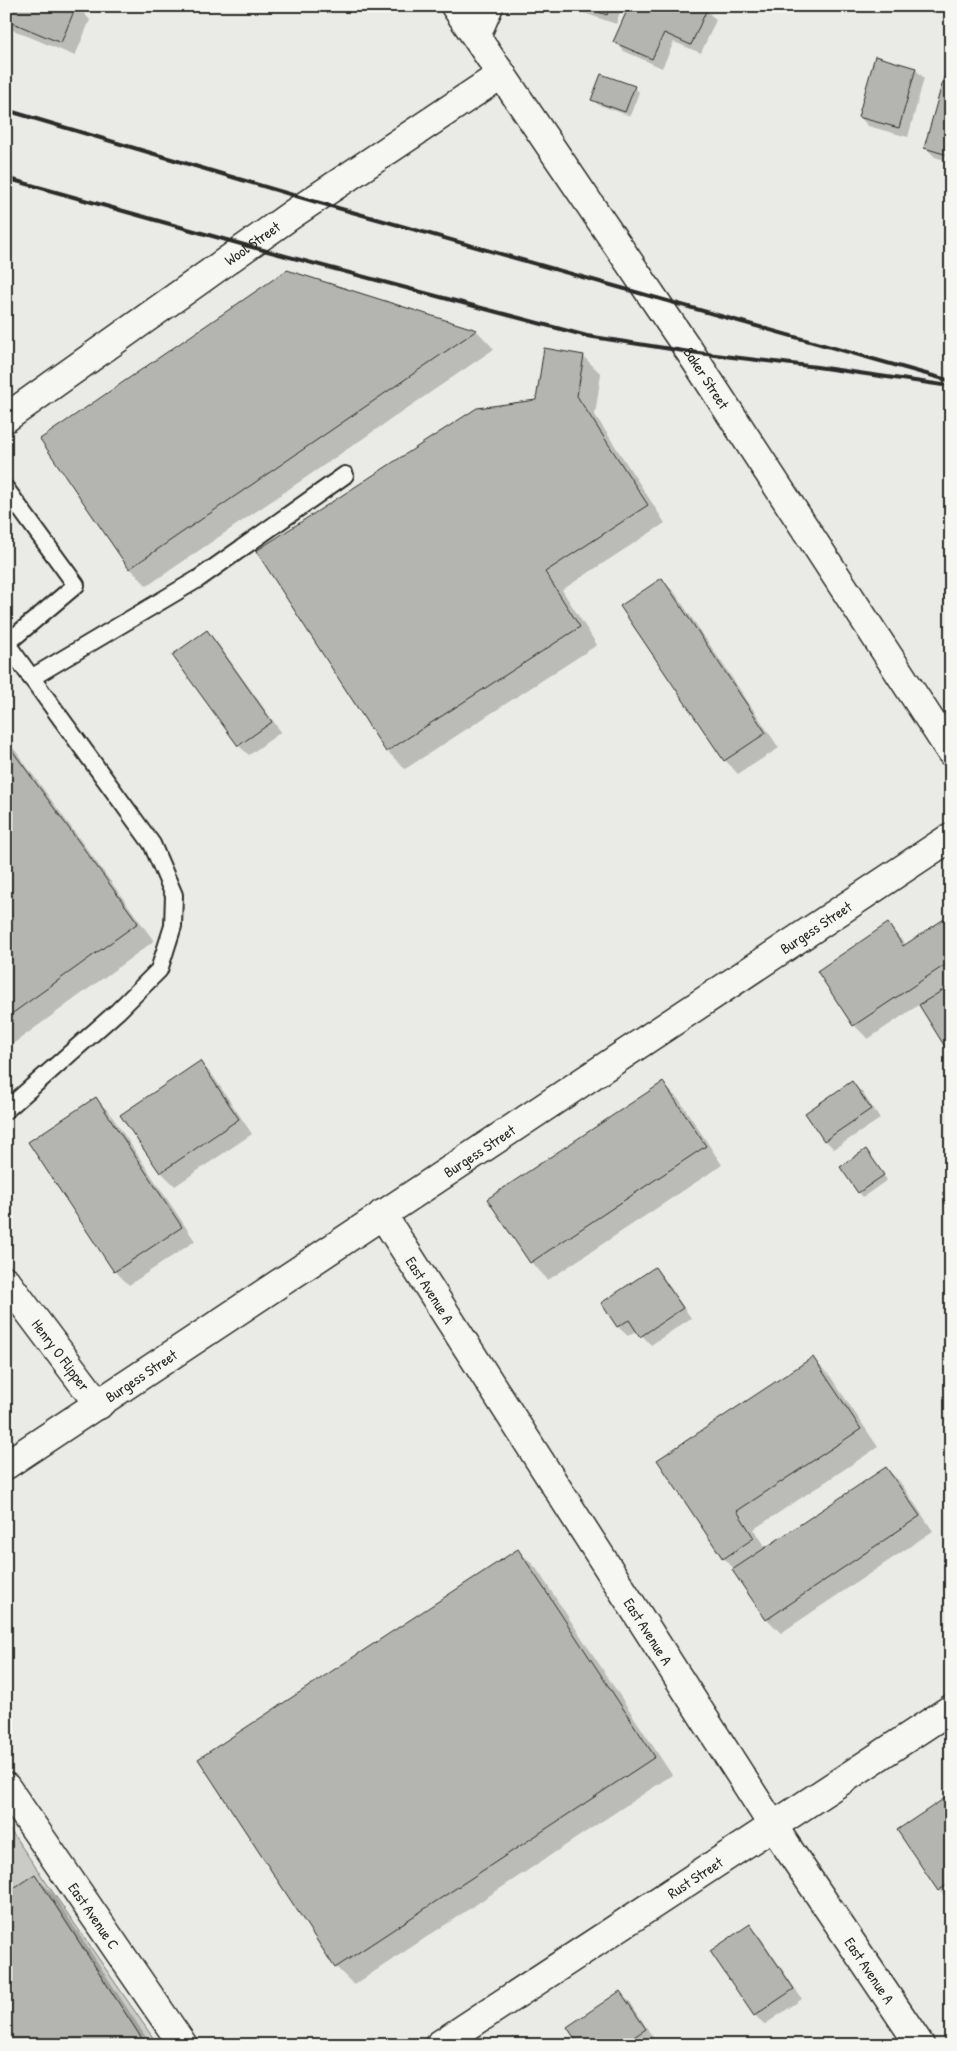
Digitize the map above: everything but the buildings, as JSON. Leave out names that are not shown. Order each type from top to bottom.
[{"type":"street","name":"Baker Street","points":[[455,6],[690,352],[951,752]]},
{"type":"street","points":[[476,36],[489,6]]},
{"type":"street","name":"Wool Street","points":[[6,418],[294,213],[502,74]]},
{"type":"street","name":"Burgess Street","points":[[6,1465],[99,1405],[382,1214],[951,837]]},
{"type":"street","name":"East Avenue A","points":[[382,1214],[773,1826],[920,2045]]},
{"type":"street","name":"Henry O Flipper","points":[[6,1281],[99,1405]]},
{"type":"street","name":"Rust Street","points":[[439,2045],[951,1709]]},
{"type":"street","name":"East Avenue C","points":[[6,1788],[182,2045]]},
{"type":"lane","points":[[31,678],[198,579],[345,475]]},
{"type":"lane","points":[[6,489],[76,585],[6,644],[152,844],[174,895],[173,926],[159,970],[118,1011],[6,1110]]},
{"type":"shaded area","points":[[6,1824],[158,2045],[6,2045]]},
{"type":"railway","points":[[6,110],[313,201],[951,381]]},
{"type":"railway","points":[[6,178],[248,246],[587,336],[690,352],[817,367],[943,385]]}]
